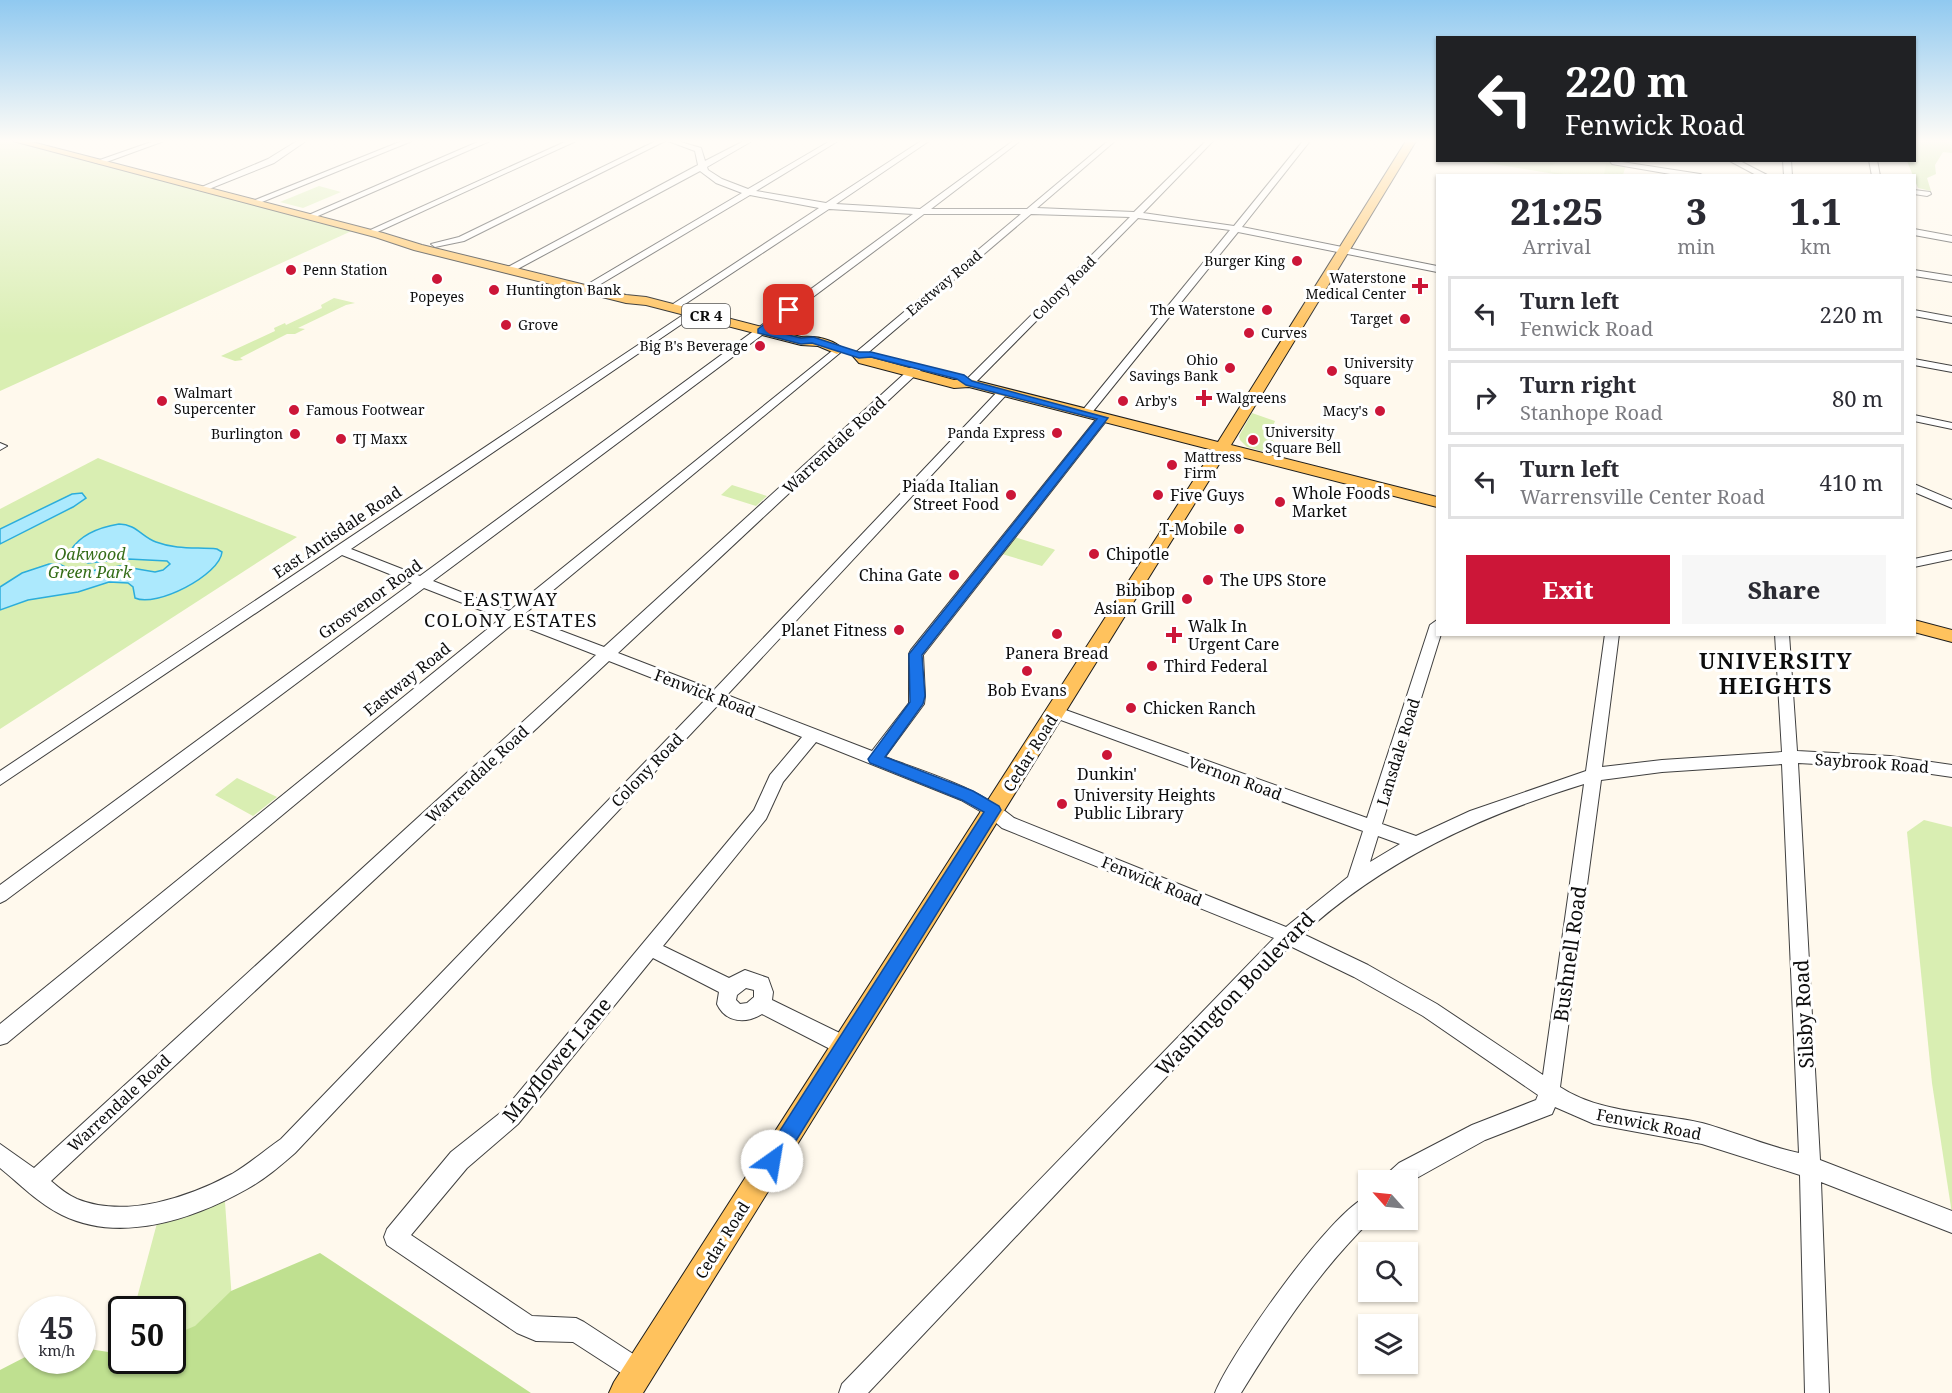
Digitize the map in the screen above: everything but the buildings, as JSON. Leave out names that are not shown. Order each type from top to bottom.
[{"type":"main road","name":"CR 4","points":[[277,206],[373,231],[435,244],[459,245],[513,267]]},
{"type":"main road","name":"Cedar Road","points":[[632,1382],[1222,448],[1370,206]]},
{"type":"main road","name":"CR 4","points":[[373,231],[418,248],[513,267],[590,287],[634,294],[649,302],[801,341],[806,346],[859,355],[864,360],[915,370],[954,384],[969,383],[1436,502]]},
{"type":"main road","points":[[1916,627],[1952,636]]},
{"type":"street","points":[[312,215],[333,206]]},
{"type":"street","points":[[373,231],[428,206]]},
{"type":"street","points":[[459,245],[535,206]]},
{"type":"street","points":[[513,267],[627,206]]},
{"type":"street","points":[[590,287],[726,206]]},
{"type":"street","points":[[821,206],[919,212],[1031,211],[1136,215],[1235,230],[1436,269]]},
{"type":"street","name":"Grosvenor Road","points":[[0,895],[927,206]]},
{"type":"street","name":"Eastway Road","points":[[859,355],[1037,206]]},
{"type":"street","name":"Colony Road","points":[[969,383],[1145,206]]},
{"type":"street","points":[[1086,413],[1254,206]]},
{"type":"street","points":[[673,308],[826,207]]},
{"type":"street","points":[[1916,228],[1952,234]]},
{"type":"street","points":[[1916,232],[1952,239]]},
{"type":"street","points":[[1916,273],[1952,279]]},
{"type":"street","name":"East Antisdale Road","points":[[0,779],[692,313]]},
{"type":"street","points":[[1916,313],[1952,320]]},
{"type":"street","name":"Eastway Road","points":[[0,1036],[837,350]]},
{"type":"street","points":[[1916,362],[1952,369]]},
{"type":"street","name":"Warrendale Road","points":[[35,1181],[915,370]]},
{"type":"street","name":"Colony Road","points":[[0,1155],[69,1207],[93,1215],[141,1215],[173,1209],[204,1197],[240,1180],[288,1146],[717,698],[1003,392]]},
{"type":"street","points":[[875,759],[916,704],[918,696],[916,654],[1103,418]]},
{"type":"street","points":[[1916,418],[1952,426]]},
{"type":"street","points":[[1916,489],[1952,504]]},
{"type":"street","name":"Fenwick Road","points":[[341,550],[968,795],[993,810],[1008,823],[1288,936],[1361,971],[1430,1010],[1550,1094],[1568,1104],[1594,1114],[1701,1134],[1781,1160],[1811,1167],[1952,1222]]},
{"type":"street","points":[[1916,563],[1952,555]]},
{"type":"street","name":"Lansdale Road","points":[[1356,879],[1436,628]]},
{"type":"street","name":"Bushnell Road","points":[[1550,1094],[1595,775],[1612,636]]},
{"type":"street","name":"Silsby Road","points":[[1782,636],[1791,757],[1811,1167],[1816,1393]]},
{"type":"street","name":"Vernon Road","points":[[1055,712],[1416,843]]},
{"type":"street","name":"Mayflower Lane","points":[[632,1382],[576,1330],[536,1329],[525,1325],[395,1237],[459,1160],[511,1117],[760,814],[776,779],[813,735]]},
{"type":"street","name":"Washington Boulevard","points":[[851,1393],[1288,936],[1356,879],[1416,843],[1472,816],[1595,775],[1732,760],[1791,757]]},
{"type":"street","name":"Saybrook Road","points":[[1791,757],[1896,762],[1952,771]]},
{"type":"street","points":[[650,948],[730,988],[727,1004],[734,1012],[746,1013],[761,1004],[845,1046]]},
{"type":"street","points":[[1409,1170],[1479,1132],[1545,1107],[1550,1094]]},
{"type":"street","points":[[1227,1393],[1270,1323],[1346,1227],[1358,1216]]},
{"type":"green space","points":[[0,206],[268,206],[356,229],[0,391]]},
{"type":"green space","points":[[334,298],[355,303],[298,328],[305,329],[295,334],[287,334],[240,358],[243,360],[235,361],[221,356],[275,331],[274,328],[285,323],[286,325],[322,308],[321,305]]},
{"type":"green space","points":[[1252,413],[1275,421],[1269,436],[1282,451],[1279,456],[1247,447],[1240,440],[1239,436]]},
{"type":"green space","name":"Oakwood Green Park","points":[[98,458],[297,537],[0,729],[0,509]]},
{"type":"green space","points":[[732,485],[767,496],[756,506],[721,495]]},
{"type":"green space","points":[[1014,537],[1055,550],[1042,566],[1002,554]]},
{"type":"green space","points":[[237,778],[277,797],[253,816],[215,795]]},
{"type":"green space","points":[[1924,820],[1952,827],[1952,1214],[1932,1083],[1907,832]]},
{"type":"green space","points":[[224,1188],[238,1385],[112,1393],[118,1374],[186,1374],[186,1296],[137,1296],[160,1212]]},
{"type":"green space","points":[[320,1253],[531,1393],[0,1393],[0,1370],[18,1361],[18,1374],[96,1374],[96,1350],[108,1352],[108,1374],[186,1374],[186,1330],[195,1326],[231,1291]]},
{"type":"water","points":[[82,493],[86,498],[73,507],[0,544],[0,529],[72,494]]},
{"type":"water","points":[[119,524],[130,526],[151,540],[164,545],[217,549],[222,552],[219,561],[199,579],[171,594],[157,598],[145,600],[135,598],[133,587],[128,583],[109,582],[78,592],[28,600],[0,610],[0,587],[22,573],[49,564],[59,564],[74,571],[84,572],[120,566],[155,572],[163,570],[170,564],[167,561],[128,559],[88,563],[72,556],[71,550],[80,540],[99,529]]},
{"type":"place","name":"Burger King","points":[[1297,261]]},
{"type":"place","name":"Penn Station","points":[[291,270]]},
{"type":"place","name":"Popeyes","points":[[437,279]]},
{"type":"place","name":"Waterstone Medical Center","points":[[1420,286]]},
{"type":"place","name":"Huntington Bank","points":[[494,290]]},
{"type":"place","name":"The Waterstone","points":[[1267,310]]},
{"type":"place","name":"Target","points":[[1405,319]]},
{"type":"place","name":"Grove","points":[[506,325]]},
{"type":"place","name":"Curves","points":[[1249,333]]},
{"type":"place","name":"Big B's Beverage","points":[[760,346]]},
{"type":"place","name":"Ohio Savings Bank","points":[[1230,368]]},
{"type":"place","name":"University Square","points":[[1332,371]]},
{"type":"place","name":"Walgreens","points":[[1204,398]]},
{"type":"place","name":"Walmart Supercenter","points":[[162,401]]},
{"type":"place","name":"Arby's","points":[[1123,401]]},
{"type":"place","name":"Famous Footwear","points":[[294,410]]},
{"type":"place","name":"Macy's","points":[[1380,411]]},
{"type":"place","name":"Panda Express","points":[[1057,433]]},
{"type":"place","name":"Burlington","points":[[295,434]]},
{"type":"place","name":"TJ Maxx","points":[[341,439]]},
{"type":"place","name":"University Square Bell","points":[[1253,440]]},
{"type":"place","name":"Mattress Firm","points":[[1172,465]]},
{"type":"place","name":"Piada Italian Street Food","points":[[1011,495]]},
{"type":"place","name":"Five Guys","points":[[1158,495]]},
{"type":"place","name":"Whole Foods Market","points":[[1280,502]]},
{"type":"place","name":"T-Mobile","points":[[1239,529]]},
{"type":"place","name":"Chipotle","points":[[1094,554]]},
{"type":"place","name":"China Gate","points":[[954,575]]},
{"type":"place","name":"The UPS Store","points":[[1208,580]]},
{"type":"place","name":"Bibibop Asian Grill","points":[[1187,599]]},
{"type":"place","name":"Planet Fitness","points":[[899,630]]},
{"type":"place","name":"Panera Bread","points":[[1057,634]]},
{"type":"place","name":"Walk In Urgent Care","points":[[1174,635]]},
{"type":"place","name":"Third Federal","points":[[1152,666]]},
{"type":"place","name":"Bob Evans","points":[[1027,671]]},
{"type":"place","name":"Chicken Ranch","points":[[1131,708]]},
{"type":"place","name":"Dunkin'","points":[[1107,755]]},
{"type":"place","name":"University Heights Public Library","points":[[1062,804]]},
{"type":"district","name":"EASTWAY COLONY ESTATES","points":[[511,610]]},
{"type":"district","name":"UNIVERSITY HEIGHTS","points":[[1776,674]]},
{"type":"route","points":[[772,1161],[993,810],[968,795],[875,759],[916,704],[918,696],[916,654],[1103,418],[969,383],[960,377],[871,355],[837,350],[830,345],[813,340],[801,341],[761,331],[789,310]]}]
